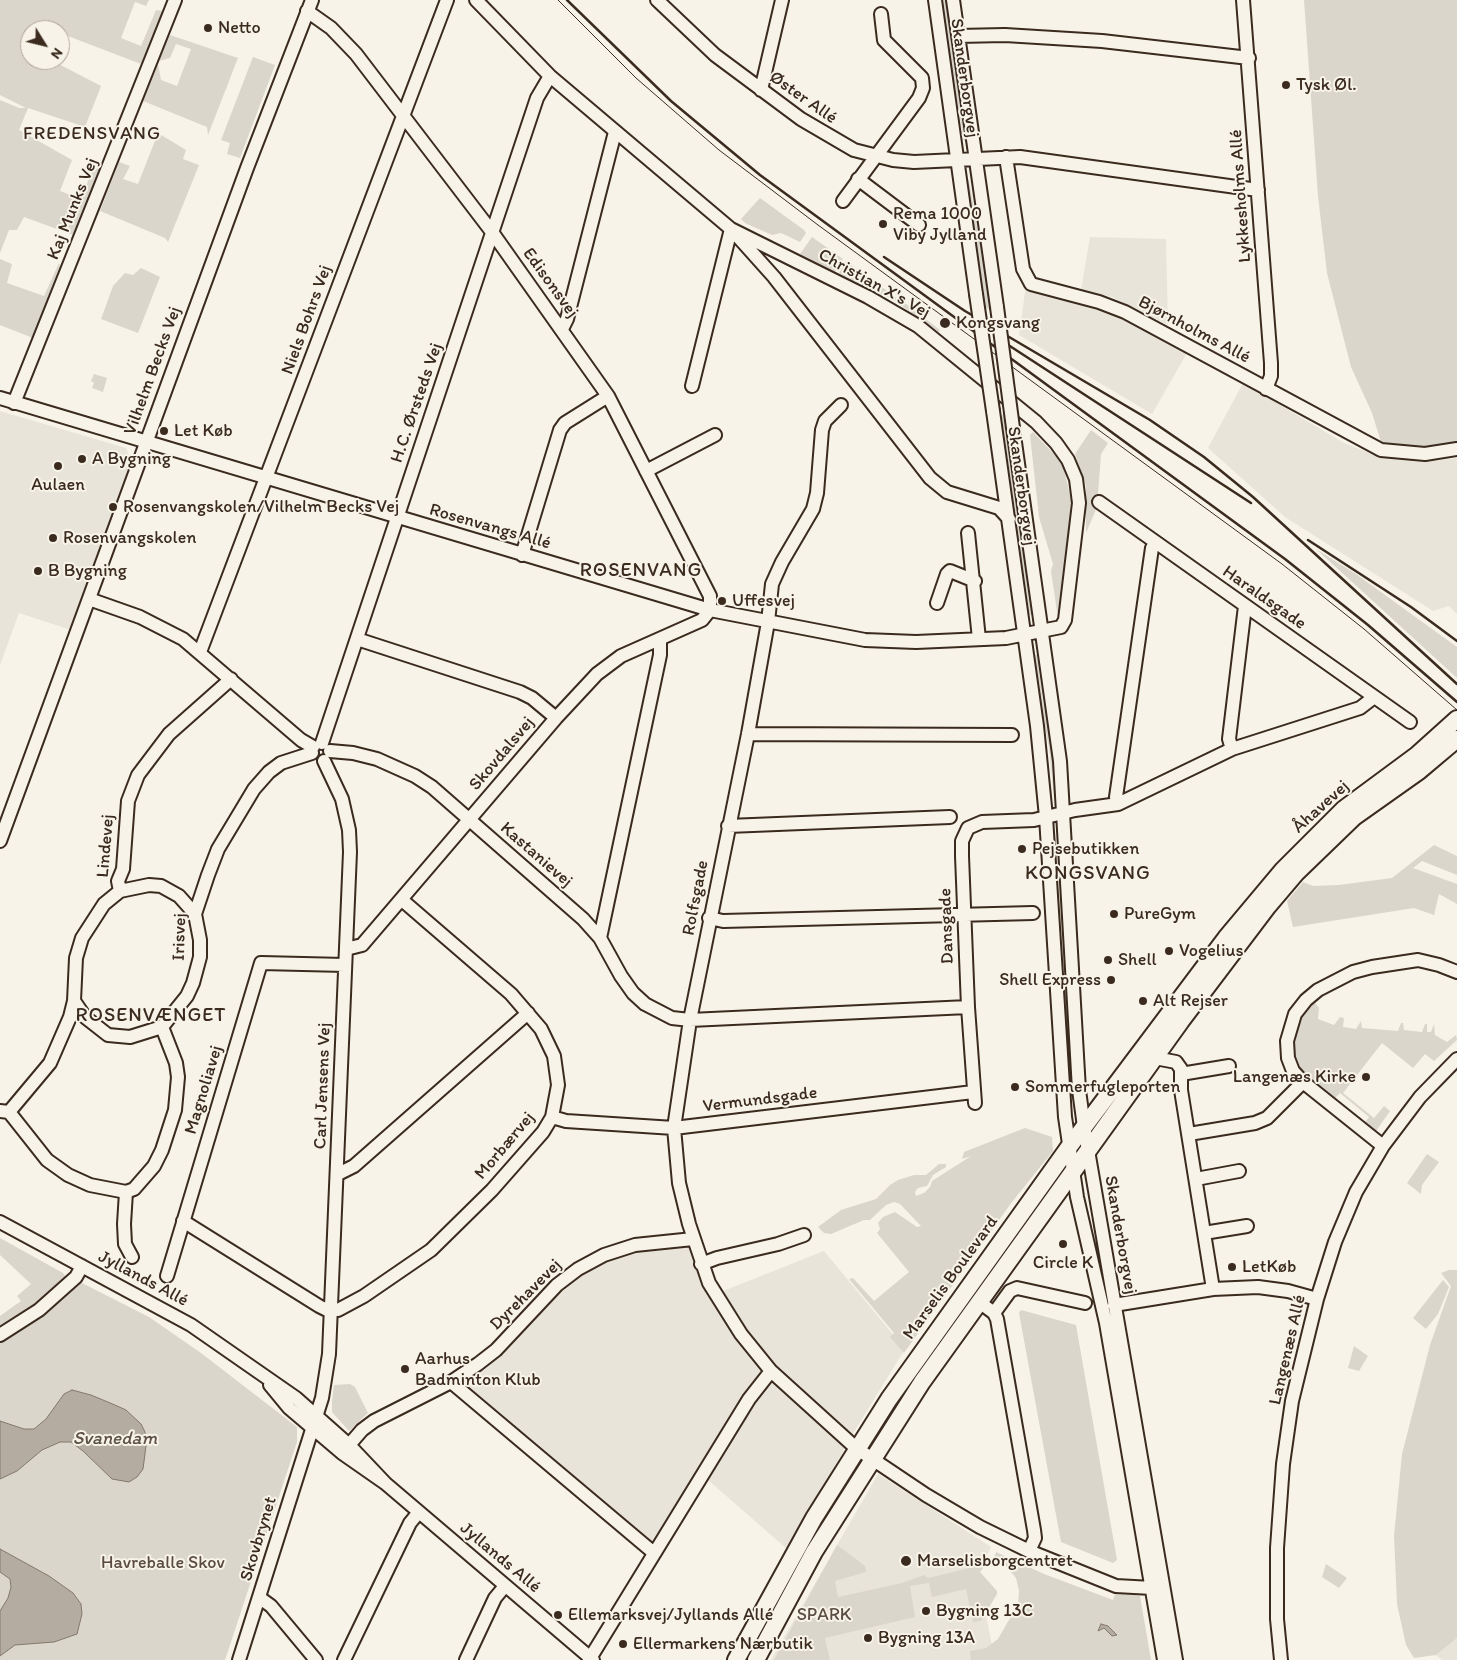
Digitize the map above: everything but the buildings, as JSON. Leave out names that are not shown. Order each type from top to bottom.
[{"type":"main road","name":"Åhavevej","points":[[1232,942],[1283,870],[1344,809],[1417,755],[1457,719]]},
{"type":"main road","name":"Åhavevej","points":[[1232,942],[1334,835],[1354,817],[1419,771],[1457,739]]},
{"type":"main road","name":"Marselis Boulevard","points":[[756,1660],[814,1552],[872,1459],[978,1301],[1155,1058],[1232,942]]},
{"type":"main road","name":"Marselis Boulevard","points":[[736,1660],[773,1589],[856,1448],[905,1376],[1084,1127],[1232,942]]},
{"type":"street","name":"Kaj Munks Vej","points":[[14,403],[174,0]]},
{"type":"street","name":"Niels Bohrs Vej","points":[[200,652],[447,0]]},
{"type":"street","name":"Christian X's Vej","points":[[476,0],[550,76],[731,229],[774,277],[930,478],[947,492],[999,508],[1009,519]]},
{"type":"street","name":"Øster Allé","points":[[657,0],[715,56],[801,120],[836,142],[874,156],[914,162],[958,161]]},
{"type":"street","points":[[761,90],[782,0]]},
{"type":"street","name":"Skanderborgvej","points":[[935,0],[1025,634],[1046,817],[1058,1018],[1073,1171],[1106,1323],[1164,1660]]},
{"type":"street","name":"Skanderborgvej","points":[[953,0],[1060,761],[1079,1090],[1087,1151],[1176,1660]]},
{"type":"street","name":"Lykkesholms Allé","points":[[1243,0],[1249,58],[1271,363],[1271,376],[1266,389]]},
{"type":"street","name":"Edisonsvej","points":[[309,6],[342,39],[492,232],[608,396],[705,585],[710,596],[710,610]]},
{"type":"street","name":"Vilhelm Becks Vej","points":[[0,840],[309,6]]},
{"type":"street","points":[[843,200],[919,98],[923,88],[922,78],[896,55],[884,40],[881,14]]},
{"type":"street","points":[[958,36],[1005,34],[1092,41],[1249,58]]},
{"type":"street","name":"H.C. Ørsteds Vej","points":[[320,751],[492,232],[538,98],[550,76]]},
{"type":"street","points":[[562,329],[615,132]]},
{"type":"street","name":"Bjørnholms Allé","points":[[1006,157],[1023,269],[1031,284],[1099,302],[1125,312],[1381,450],[1425,454],[1457,449]]},
{"type":"street","points":[[976,159],[1020,157],[1258,190]]},
{"type":"street","name":"Skanderborgvej","points":[[958,161],[976,159]]},
{"type":"street","points":[[858,179],[919,226]]},
{"type":"street","name":"Christian X's Vej","points":[[731,229],[868,297],[918,326],[1036,422],[1056,442],[1068,460],[1076,479],[1079,503],[1078,528],[1065,620],[1058,629],[1043,632]]},
{"type":"street","points":[[692,386],[731,229]]},
{"type":"street","points":[[522,555],[560,430],[565,423],[608,396]]},
{"type":"street","name":"Rosenvangs Allé","points":[[0,398],[396,518],[710,610],[865,640],[916,642],[980,639],[1043,632]]},
{"type":"street","points":[[768,622],[772,584],[808,521],[814,504],[822,430],[825,421],[841,405]]},
{"type":"street","points":[[646,471],[715,435]]},
{"type":"street","name":"Haraldsgade","points":[[1099,502],[1373,698],[1385,703],[1410,722]]},
{"type":"street","points":[[968,533],[975,581],[980,639]]},
{"type":"street","points":[[1118,804],[1116,797],[1152,548],[1155,543]]},
{"type":"street","points":[[937,603],[947,574],[950,571],[975,581]]},
{"type":"street","name":"Kastanievej","points":[[89,599],[162,627],[200,652],[301,740],[320,751],[353,753],[394,765],[432,787],[584,919],[600,938],[621,976],[645,1004],[672,1018],[690,1020],[968,1007]]},
{"type":"street","points":[[1232,749],[1229,739],[1245,606]]},
{"type":"street","name":"Skovdalsvej","points":[[346,949],[362,945],[556,718],[610,663],[621,656],[696,625],[710,610]]},
{"type":"street","name":"Rolfsgade","points":[[768,622],[748,734],[709,918],[690,1020],[674,1128],[679,1182],[701,1264],[722,1306],[771,1371],[856,1448],[980,1527],[1030,1551],[1116,1586],[1152,1588]]},
{"type":"street","points":[[357,639],[520,692],[532,698],[556,718]]},
{"type":"street","points":[[600,938],[660,655],[660,639]]},
{"type":"street","name":"Lindevej","points":[[4,1112],[50,1063],[70,1017],[74,1001],[76,958],[82,938],[104,904],[120,891],[118,881],[123,869],[128,801],[138,775],[169,734],[231,679]]},
{"type":"street","points":[[1046,817],[1118,804],[1232,749],[1360,708],[1373,698]]},
{"type":"street","points":[[748,734],[1012,735]]},
{"type":"street","name":"Irisvej","points":[[162,1027],[187,996],[193,983],[200,957],[200,940],[195,914],[218,849],[254,790],[269,772],[282,764],[320,751]]},
{"type":"street","name":"Carl Jensens Vej","points":[[314,1422],[322,1398],[329,1354],[332,1311],[349,830],[342,799],[320,751]]},
{"type":"street","points":[[728,826],[950,817]]},
{"type":"street","name":"Dansgade","points":[[974,1097],[968,1007],[962,841],[968,828],[982,822],[1034,820],[1046,817]]},
{"type":"street","points":[[120,891],[149,885],[162,886],[179,896],[195,914]]},
{"type":"street","name":"Morbærvej","points":[[332,1311],[346,1307],[364,1296],[431,1250],[522,1157],[543,1132],[552,1117],[558,1085],[557,1070],[549,1043],[528,1013],[504,988],[402,900]]},
{"type":"street","points":[[709,918],[723,921],[1033,913]]},
{"type":"street","points":[[1383,1146],[1303,1082],[1290,1064],[1287,1041],[1294,1014],[1318,990],[1353,972],[1396,962],[1418,960],[1457,972]]},
{"type":"street","name":"Magnoliavej","points":[[167,1276],[261,963],[345,965]]},
{"type":"street","points":[[4,1112],[47,1160],[68,1175],[90,1185],[126,1192],[134,1189],[154,1166],[162,1150],[175,1110],[178,1078],[176,1062],[162,1027],[130,1037],[108,1035],[86,1017],[74,1001]]},
{"type":"street","points":[[338,1174],[354,1166],[528,1013]]},
{"type":"street","points":[[1155,1058],[1176,1062],[1181,1069],[1181,1090],[1213,1289]]},
{"type":"street","name":"Langenæs Allé","points":[[1281,1660],[1278,1619],[1277,1548],[1283,1464],[1292,1401],[1317,1299],[1335,1242],[1356,1192],[1383,1146],[1420,1097],[1457,1060]]},
{"type":"street","points":[[1181,1074],[1229,1066]]},
{"type":"street","points":[[1189,1134],[1255,1123],[1267,1118],[1303,1082]]},
{"type":"street","name":"Vermundsgade","points":[[552,1117],[566,1121],[674,1128],[974,1097]]},
{"type":"street","points":[[1196,1179],[1239,1171]]},
{"type":"street","points":[[126,1192],[125,1244],[132,1257]]},
{"type":"street","points":[[183,1221],[319,1306],[332,1311]]},
{"type":"street","name":"Jyllands Allé","points":[[0,1222],[179,1318],[285,1390],[342,1453],[385,1483],[591,1659]]},
{"type":"street","points":[[1204,1234],[1247,1226]]},
{"type":"street","points":[[701,1264],[717,1258],[778,1244],[804,1235]]},
{"type":"street","name":"Dyrehavevej","points":[[349,1445],[362,1430],[374,1421],[451,1382],[478,1364],[496,1350],[557,1285],[578,1269],[604,1255],[635,1245],[693,1239]]},
{"type":"street","points":[[0,1335],[39,1310],[76,1277],[82,1266]]},
{"type":"street","points":[[1114,1305],[1213,1289],[1258,1287],[1288,1291],[1317,1299]]},
{"type":"street","points":[[994,1313],[1010,1291],[1017,1288],[1085,1303]]},
{"type":"street","points":[[978,1301],[994,1313],[997,1319],[1034,1530],[1030,1551]]},
{"type":"street","points":[[591,1659],[749,1399],[771,1371]]},
{"type":"street","points":[[451,1382],[654,1553]]},
{"type":"street","name":"Jyllands Allé","points":[[314,1422],[349,1445],[385,1483]]},
{"type":"street","name":"Skovbrynet","points":[[239,1660],[314,1422]]},
{"type":"street","points":[[344,1660],[410,1523],[419,1512]]},
{"type":"street","points":[[466,1660],[495,1598],[505,1586]]},
{"type":"street","points":[[260,1598],[271,1606],[316,1660]]},
{"type":"shaded area","points":[[1090,237],[1166,239],[1168,325],[1112,297],[1081,290]]},
{"type":"shaded area","points":[[1026,285],[1136,324],[1187,353],[1152,414],[1019,335]]},
{"type":"shaded area","points":[[1243,383],[1344,443],[1374,455],[1425,462],[1457,458],[1457,614],[1449,606],[1433,611],[1285,517],[1208,448]]},
{"type":"shaded area","name":"Rosenvangskolen","points":[[0,411],[126,448],[133,464],[71,630],[19,613],[0,665]]},
{"type":"shaded area","points":[[653,1246],[690,1247],[713,1295],[824,1251],[905,1349],[857,1427],[787,1549],[708,1480],[661,1555],[465,1384],[488,1367],[553,1300],[582,1274],[621,1255]]},
{"type":"shaded area","name":"Marselisborgcentret","points":[[878,1474],[991,1547],[978,1575],[995,1660],[771,1660]]},
{"type":"shaded area","points":[[1457,1638],[1457,1660],[1442,1660],[1436,1655]]},
{"type":"green space","points":[[0,0],[149,0],[146,6],[135,2],[121,38],[141,46],[156,10],[164,11],[141,64],[70,37],[70,20],[20,20],[20,70],[70,70],[101,86],[85,127],[28,108],[19,130],[72,160],[60,191],[81,199],[93,168],[100,169],[76,236],[24,217],[17,230],[9,230],[0,253],[0,100],[19,108],[26,108],[0,95]]},
{"type":"green space","points":[[940,0],[947,0],[968,140],[964,141]]},
{"type":"green space","points":[[1304,0],[1457,0],[1457,443],[1412,448],[1381,442],[1372,413],[1351,367],[1327,273],[1318,196]]},
{"type":"green space","points":[[170,35],[238,58],[208,135],[207,127],[143,101],[158,64],[161,80],[177,86],[191,49],[176,44],[170,58],[159,61]]},
{"type":"green space","points":[[253,57],[275,65],[240,158],[227,154],[230,143],[221,140]]},
{"type":"green space","points":[[158,133],[186,150],[183,159],[199,165],[168,242],[165,238],[100,211],[119,162],[130,166],[123,179],[138,184]]},
{"type":"green space","points":[[966,180],[969,180],[991,308],[984,309]]},
{"type":"green space","points":[[760,198],[804,230],[806,233],[800,242],[781,233],[772,235],[745,223],[741,219]]},
{"type":"green space","points":[[812,237],[843,259],[835,272],[800,254]]},
{"type":"green space","points":[[0,259],[12,264],[7,283],[44,296],[59,263],[60,266],[33,338],[0,325]]},
{"type":"green space","points":[[846,261],[897,298],[895,301],[839,273]]},
{"type":"green space","points":[[141,268],[160,277],[138,333],[101,319],[113,286],[125,273],[133,275]]},
{"type":"green space","points":[[901,300],[940,330],[939,332],[899,304]]},
{"type":"green space","points":[[94,374],[107,378],[103,392],[92,388],[94,383],[91,381]]},
{"type":"green space","points":[[1003,414],[1007,417],[1033,614],[1028,615],[1000,418]]},
{"type":"green space","points":[[1091,430],[1108,443],[1101,454],[1098,494],[1093,503],[1097,507],[1086,533],[1086,486],[1075,454]]},
{"type":"green space","points":[[1033,432],[1056,456],[1064,469],[1071,500],[1067,551],[1058,618],[1051,571],[1053,564],[1039,517],[1030,435]]},
{"type":"green space","points":[[1316,549],[1356,574],[1457,647],[1457,678]]},
{"type":"green space","points":[[1034,655],[1037,655],[1043,702],[1052,744],[1057,797],[1054,798],[1049,747],[1040,703]]},
{"type":"green space","points":[[1053,829],[1055,829],[1059,883],[1065,919],[1077,1111],[1075,1114],[1069,1037],[1062,990]]},
{"type":"green space","points":[[1434,845],[1457,856],[1457,875],[1422,861],[1413,868],[1457,884],[1457,904],[1439,894],[1434,915],[1414,908],[1293,927],[1287,901],[1303,882],[1313,886],[1339,885],[1392,878]]},
{"type":"green space","points":[[1313,1000],[1319,1008],[1318,1019],[1334,1025],[1340,1017],[1344,1018],[1343,1027],[1356,1029],[1361,1021],[1362,1028],[1398,1031],[1401,1023],[1403,1023],[1404,1030],[1422,1032],[1425,1024],[1427,1024],[1427,1032],[1431,1032],[1434,1024],[1435,1035],[1447,1042],[1456,1035],[1457,1040],[1434,1061],[1425,1054],[1413,1068],[1382,1043],[1343,1093],[1374,1118],[1384,1106],[1390,1111],[1374,1134],[1363,1125],[1369,1117],[1340,1093],[1333,1100],[1302,1075],[1293,1050],[1292,1036],[1297,1022]]},
{"type":"green space","points":[[1025,1128],[1052,1137],[1053,1151],[1012,1202],[904,1353],[890,1337],[894,1333],[849,1279],[853,1278],[874,1301],[909,1272],[877,1233],[880,1229],[878,1223],[883,1217],[895,1212],[917,1227],[921,1226],[900,1204],[894,1202],[886,1205],[870,1220],[864,1220],[831,1234],[824,1233],[818,1227],[841,1210],[876,1199],[898,1180],[914,1175],[926,1175],[939,1164],[946,1164],[946,1167],[933,1175],[927,1186],[918,1188],[915,1192],[916,1196],[924,1193],[930,1187],[932,1181],[971,1156],[962,1159],[964,1152]]},
{"type":"green space","points":[[1427,1154],[1439,1162],[1422,1185],[1421,1194],[1407,1183]]},
{"type":"green space","points":[[0,1238],[63,1273],[65,1276],[19,1319],[0,1330],[0,1316],[21,1301],[17,1296],[31,1284],[0,1255]]},
{"type":"green space","points":[[1457,1270],[1457,1638],[1436,1655],[1414,1658],[1406,1645],[1397,1604],[1394,1536],[1402,1454],[1430,1345],[1451,1286],[1441,1273]]},
{"type":"green space","points":[[1443,1280],[1449,1287],[1438,1314],[1426,1329],[1413,1318]]},
{"type":"green space","name":"Havreballe Skov","points":[[76,1282],[80,1282],[149,1317],[201,1353],[297,1427],[297,1442],[225,1660],[0,1660],[0,1340],[25,1327]]},
{"type":"green space","points":[[1021,1310],[1076,1325],[1117,1560],[1113,1563],[1061,1542],[1019,1313]]},
{"type":"green space","points":[[1354,1346],[1368,1356],[1359,1371],[1348,1368]]},
{"type":"green space","points":[[350,1384],[355,1387],[368,1413],[349,1431],[332,1412],[332,1401],[334,1385]]},
{"type":"green space","name":"SPARK","points":[[837,1545],[865,1566],[866,1572],[835,1581],[838,1597],[902,1583],[924,1575],[928,1578],[982,1565],[984,1567],[980,1572],[997,1591],[997,1594],[981,1621],[973,1622],[966,1589],[932,1597],[929,1583],[910,1586],[915,1617],[825,1638],[830,1660],[774,1660]]},
{"type":"green space","points":[[996,1552],[1044,1574],[1113,1600],[1116,1591],[1140,1596],[1151,1660],[971,1660],[970,1651],[986,1648],[998,1639],[1018,1604],[1019,1591],[1016,1578],[999,1558],[993,1561]]},
{"type":"green space","points":[[1326,1564],[1347,1578],[1339,1588],[1322,1577]]},
{"type":"water","name":"Svanedam","points":[[72,1390],[91,1395],[126,1410],[141,1424],[145,1432],[146,1446],[143,1469],[137,1477],[129,1482],[112,1479],[71,1442],[60,1442],[42,1450],[17,1471],[0,1479],[0,1421],[24,1429],[34,1429],[46,1419],[64,1394]]},
{"type":"water","points":[[0,1549],[49,1576],[73,1593],[81,1604],[82,1614],[77,1634],[54,1642],[15,1645],[0,1656],[0,1611],[8,1598],[11,1587],[10,1579],[0,1572]]},
{"type":"water","points":[[1101,1624],[1108,1626],[1117,1635],[1112,1636],[1104,1628],[1098,1631]]},
{"type":"tram line","points":[[558,0],[636,78],[719,150],[818,225],[1282,564],[1364,629],[1457,710]]},
{"type":"railway","points":[[567,0],[671,101],[760,175],[1285,559],[1368,625],[1457,702]]},
{"type":"railway","points":[[884,257],[965,311],[1150,420],[1204,457],[1253,497],[1457,684]]},
{"type":"railway","points":[[996,337],[1251,503]]},
{"type":"railway","points":[[1308,540],[1411,607],[1457,641]]},
{"type":"place","name":"Netto","points":[[208,28]]},
{"type":"place","name":"Tysk Øl.","points":[[1286,85]]},
{"type":"place","name":"Rema 1000 Viby Jylland","points":[[883,224]]},
{"type":"place","name":"Kongsvang","points":[[945,323]]},
{"type":"place","name":"Let Køb","points":[[164,431]]},
{"type":"place","name":"A Bygning","points":[[82,459]]},
{"type":"place","name":"Aulaen","points":[[58,466]]},
{"type":"place","name":"Rosenvangskolen/Vilhelm Becks Vej","points":[[113,507]]},
{"type":"place","name":"Rosenvangskolen","points":[[53,538]]},
{"type":"place","name":"B Bygning","points":[[38,571]]},
{"type":"place","name":"Uffesvej","points":[[722,601]]},
{"type":"place","name":"Pejsebutikken","points":[[1022,849]]},
{"type":"place","name":"PureGym","points":[[1114,914]]},
{"type":"place","name":"Vogelius","points":[[1169,951]]},
{"type":"place","name":"Shell","points":[[1108,960]]},
{"type":"place","name":"Shell Express","points":[[1111,980]]},
{"type":"place","name":"Alt Rejser","points":[[1143,1001]]},
{"type":"place","name":"Langenæs Kirke","points":[[1366,1077]]},
{"type":"place","name":"Sommerfugleporten","points":[[1015,1087]]},
{"type":"place","name":"Circle K","points":[[1063,1244]]},
{"type":"place","name":"LetKøb","points":[[1232,1267]]},
{"type":"place","name":"Aarhus Badminton Klub","points":[[405,1369]]},
{"type":"place","name":"Marselisborgcentret","points":[[906,1561]]},
{"type":"place","name":"Bygning 13C","points":[[926,1611]]},
{"type":"place","name":"Ellemarksvej/Jyllands Allé","points":[[558,1615]]},
{"type":"place","name":"Bygning 13A","points":[[868,1638]]},
{"type":"place","name":"Ellermarkens Nærbutik","points":[[623,1644]]},
{"type":"district","name":"FREDENSVANG","points":[[92,134]]},
{"type":"district","name":"ROSENVANG","points":[[641,571]]},
{"type":"district","name":"KONGSVANG","points":[[1088,874]]},
{"type":"district","name":"ROSENVÆNGET","points":[[151,1016]]}]
